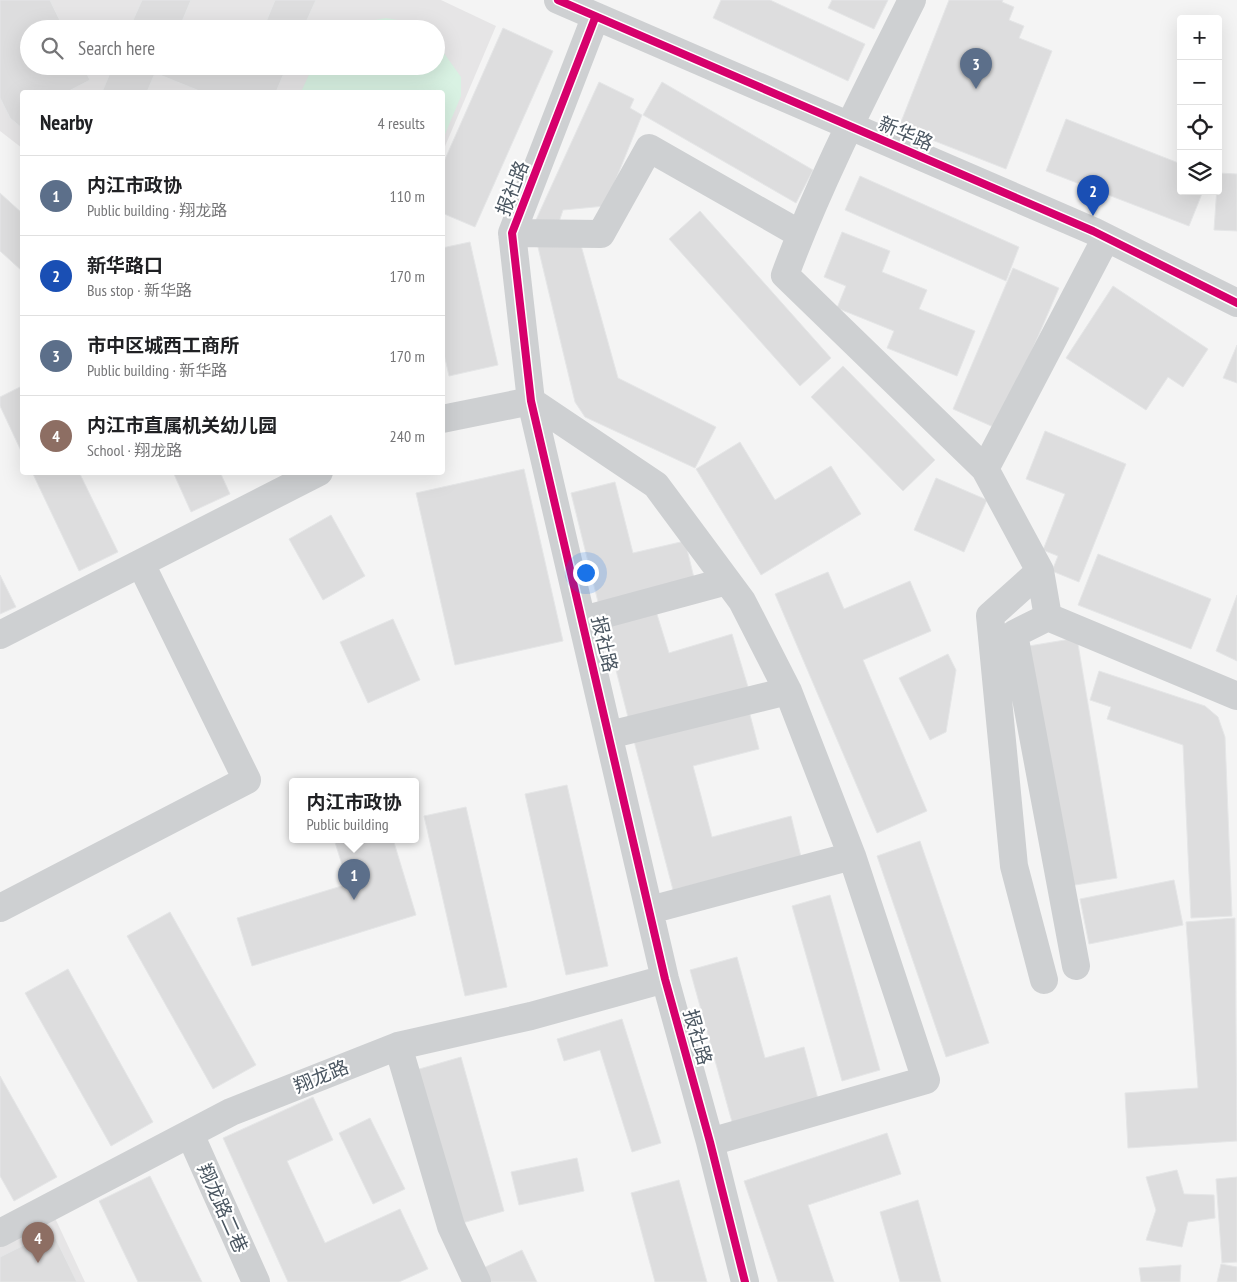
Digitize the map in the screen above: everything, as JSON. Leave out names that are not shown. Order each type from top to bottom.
[{"type":"street","name":"新华路","points":[[558,0],[595,18],[1106,238],[1237,303]]},
{"type":"street","points":[[912,0],[800,234],[785,275],[985,469],[1040,571],[1048,617]]},
{"type":"street","name":"报社路","points":[[595,18],[512,233],[531,401],[665,979],[710,1142],[745,1282]]},
{"type":"street","points":[[512,233],[601,234],[649,148],[800,234]]},
{"type":"street","points":[[985,469],[1106,238]]},
{"type":"street","points":[[445,418],[531,401],[656,485],[742,601],[788,691],[852,856],[926,1080],[710,1142]]},
{"type":"street","points":[[0,635],[313,475]]},
{"type":"street","points":[[0,908],[247,780],[141,564]]},
{"type":"street","points":[[1040,571],[990,616],[1014,866],[1044,980]]},
{"type":"street","points":[[583,620],[727,581]]},
{"type":"street","points":[[1076,966],[1014,634],[1048,617],[1237,696]]},
{"type":"street","points":[[609,735],[788,691]]},
{"type":"street","points":[[650,910],[852,856]]},
{"type":"street","name":"翔龙路","points":[[0,1233],[231,1112],[398,1046],[530,1016],[665,979]]},
{"type":"street","points":[[398,1046],[451,1226],[478,1282]]},
{"type":"street","name":"翔龙路二巷","points":[[190,1134],[256,1282]]},
{"type":"shaded area","points":[[0,0],[441,0],[496,26],[445,146],[445,90],[20,90],[20,146],[0,131]]},
{"type":"shaded area","points":[[55,1218],[85,1282],[0,1282],[0,1244]]},
{"type":"green space","points":[[386,18],[397,20],[375,20]]},
{"type":"green space","points":[[445,55],[461,77],[461,96],[445,134],[445,90],[302,90],[309,75],[445,75]]},
{"type":"building","points":[[0,0],[50,0],[60,20],[20,20],[20,75],[88,75],[90,80],[71,90],[20,90],[20,126],[10,118],[0,98]]},
{"type":"building","points":[[142,0],[191,0],[183,20],[133,20]]},
{"type":"building","points":[[275,0],[316,0],[307,20],[267,20]]},
{"type":"building","points":[[721,0],[770,0],[865,44],[848,81],[713,18]]},
{"type":"building","points":[[832,0],[888,0],[874,29],[828,8]]},
{"type":"building","points":[[949,0],[1003,0],[1002,2],[1014,7],[1009,20],[1024,26],[1019,38],[1052,51],[1006,169],[899,127]]},
{"type":"building","points":[[503,28],[553,51],[475,227],[445,214],[445,159]]},
{"type":"building","points":[[109,75],[154,75],[148,90],[103,90]]},
{"type":"building","points":[[160,75],[283,75],[277,90],[197,90]]},
{"type":"building","points":[[599,82],[634,99],[630,108],[642,115],[605,206],[563,210],[559,222],[535,222]]},
{"type":"building","points":[[662,82],[813,170],[796,203],[643,115]]},
{"type":"building","points":[[1066,119],[1177,162],[1177,195],[1201,195],[1189,226],[1046,171]]},
{"type":"building","points":[[1222,173],[1237,174],[1237,231],[1214,230],[1216,195],[1222,195]]},
{"type":"building","points":[[860,176],[1019,247],[1006,281],[845,210]]},
{"type":"building","points":[[0,193],[20,211],[20,269],[0,251]]},
{"type":"building","points":[[700,211],[831,358],[800,386],[669,239]]},
{"type":"building","points":[[842,232],[890,251],[882,272],[927,290],[919,309],[975,331],[957,376],[887,348],[894,331],[837,308],[846,286],[824,277]]},
{"type":"building","points":[[579,238],[618,378],[716,427],[695,468],[585,417],[575,402],[537,243]]},
{"type":"building","points":[[470,242],[498,365],[449,376],[445,358],[445,247]]},
{"type":"building","points":[[1013,268],[1059,288],[998,429],[953,409]]},
{"type":"building","points":[[1113,286],[1208,349],[1183,387],[1168,377],[1146,410],[1066,358]]},
{"type":"building","points":[[1237,345],[1237,383],[1223,378]]},
{"type":"building","points":[[843,366],[935,460],[903,491],[811,397]]},
{"type":"building","points":[[20,387],[20,449],[0,406],[0,397]]},
{"type":"building","points":[[1045,431],[1126,464],[1079,582],[1052,571],[1058,556],[1043,550],[1065,494],[1026,479]]},
{"type":"building","points":[[740,442],[775,500],[831,466],[861,514],[761,575],[696,469]]},
{"type":"building","points":[[524,469],[563,641],[455,665],[416,493]]},
{"type":"building","points":[[33,475],[80,475],[118,552],[79,571]]},
{"type":"building","points":[[174,475],[221,475],[230,494],[191,512]]},
{"type":"building","points":[[936,478],[987,500],[964,552],[914,530]]},
{"type":"building","points":[[615,482],[633,553],[685,541],[695,582],[599,606],[571,493]]},
{"type":"building","points":[[331,515],[365,576],[323,600],[289,539]]},
{"type":"building","points":[[1098,554],[1211,599],[1191,649],[1078,605]]},
{"type":"building","points":[[828,572],[844,609],[910,581],[931,631],[863,660],[927,811],[877,833],[775,594]]},
{"type":"building","points":[[0,575],[16,607],[0,614]]},
{"type":"building","points":[[1237,595],[1237,661],[1216,651]]},
{"type":"building","points":[[655,608],[669,653],[732,634],[748,687],[629,721],[604,623]]},
{"type":"building","points":[[393,619],[420,680],[368,703],[340,642]]},
{"type":"building","points":[[1077,638],[1117,878],[1069,886],[1029,646]]},
{"type":"building","points":[[948,654],[956,670],[946,732],[930,740],[899,678]]},
{"type":"building","points":[[1099,671],[1205,706],[1218,717],[1225,737],[1232,916],[1191,918],[1183,745],[1107,719],[1111,707],[1090,700]]},
{"type":"building","points":[[749,711],[759,749],[693,766],[712,837],[791,816],[801,857],[673,890],[634,741]]},
{"type":"building","points":[[567,785],[608,966],[566,975],[525,794]]},
{"type":"building","points":[[466,807],[507,987],[465,996],[424,816]]},
{"type":"building","points":[[920,841],[989,1043],[946,1057],[877,856]]},
{"type":"building","points":[[335,843],[394,843],[416,915],[252,966],[237,918],[348,884]]},
{"type":"building","points":[[1174,880],[1183,925],[1089,944],[1080,899]]},
{"type":"building","points":[[830,895],[880,1070],[842,1081],[792,906]]},
{"type":"building","points":[[170,912],[256,1065],[213,1089],[127,936]]},
{"type":"building","points":[[1235,918],[1237,1141],[1128,1148],[1125,1093],[1198,1088],[1186,922]]},
{"type":"building","points":[[737,957],[765,1058],[804,1047],[818,1099],[732,1122],[690,970]]},
{"type":"building","points":[[68,969],[153,1122],[111,1146],[25,993]]},
{"type":"building","points":[[622,1019],[661,1143],[632,1152],[600,1050],[564,1061],[557,1039]]},
{"type":"building","points":[[461,1057],[504,1211],[459,1224],[416,1070]]},
{"type":"building","points":[[0,1076],[57,1177],[14,1201],[0,1176]]},
{"type":"building","points":[[313,1097],[333,1140],[287,1161],[325,1243],[400,1209],[428,1269],[399,1282],[288,1282],[223,1138]]},
{"type":"building","points":[[370,1118],[405,1189],[373,1204],[339,1133]]},
{"type":"building","points":[[887,1133],[901,1174],[808,1205],[834,1282],[778,1282],[744,1181]]},
{"type":"building","points":[[577,1158],[584,1191],[519,1205],[511,1172]]},
{"type":"building","points":[[1177,1170],[1184,1194],[1214,1195],[1215,1218],[1188,1222],[1182,1247],[1146,1240],[1156,1210],[1146,1177]]},
{"type":"building","points":[[150,1176],[202,1282],[138,1282],[99,1201]]},
{"type":"building","points":[[1237,1177],[1237,1262],[1222,1263],[1216,1179]]},
{"type":"building","points":[[679,1180],[707,1282],[655,1282],[631,1193]]},
{"type":"building","points":[[918,1200],[941,1282],[900,1282],[880,1212]]},
{"type":"building","points":[[52,1231],[77,1282],[0,1282],[0,1257]]},
{"type":"building","points":[[522,1250],[537,1282],[487,1282],[481,1269]]},
{"type":"building","points":[[1221,1264],[1237,1267],[1237,1282],[1217,1282]]},
{"type":"building","points":[[1181,1265],[1180,1282],[1141,1282],[1139,1268]]},
{"type":"cycle path","points":[[558,0],[1093,231],[1237,303]]},
{"type":"cycle path","points":[[595,18],[512,233],[531,401],[665,979],[710,1142],[745,1282]]},
{"type":"place","name":"市中区城西工商所","points":[[976,89]]},
{"type":"place","name":"新华路口","points":[[1093,216]]},
{"type":"place","name":"内江市政协","points":[[354,900]]},
{"type":"place","name":"内江市直属机关幼儿园","points":[[38,1263]]}]
